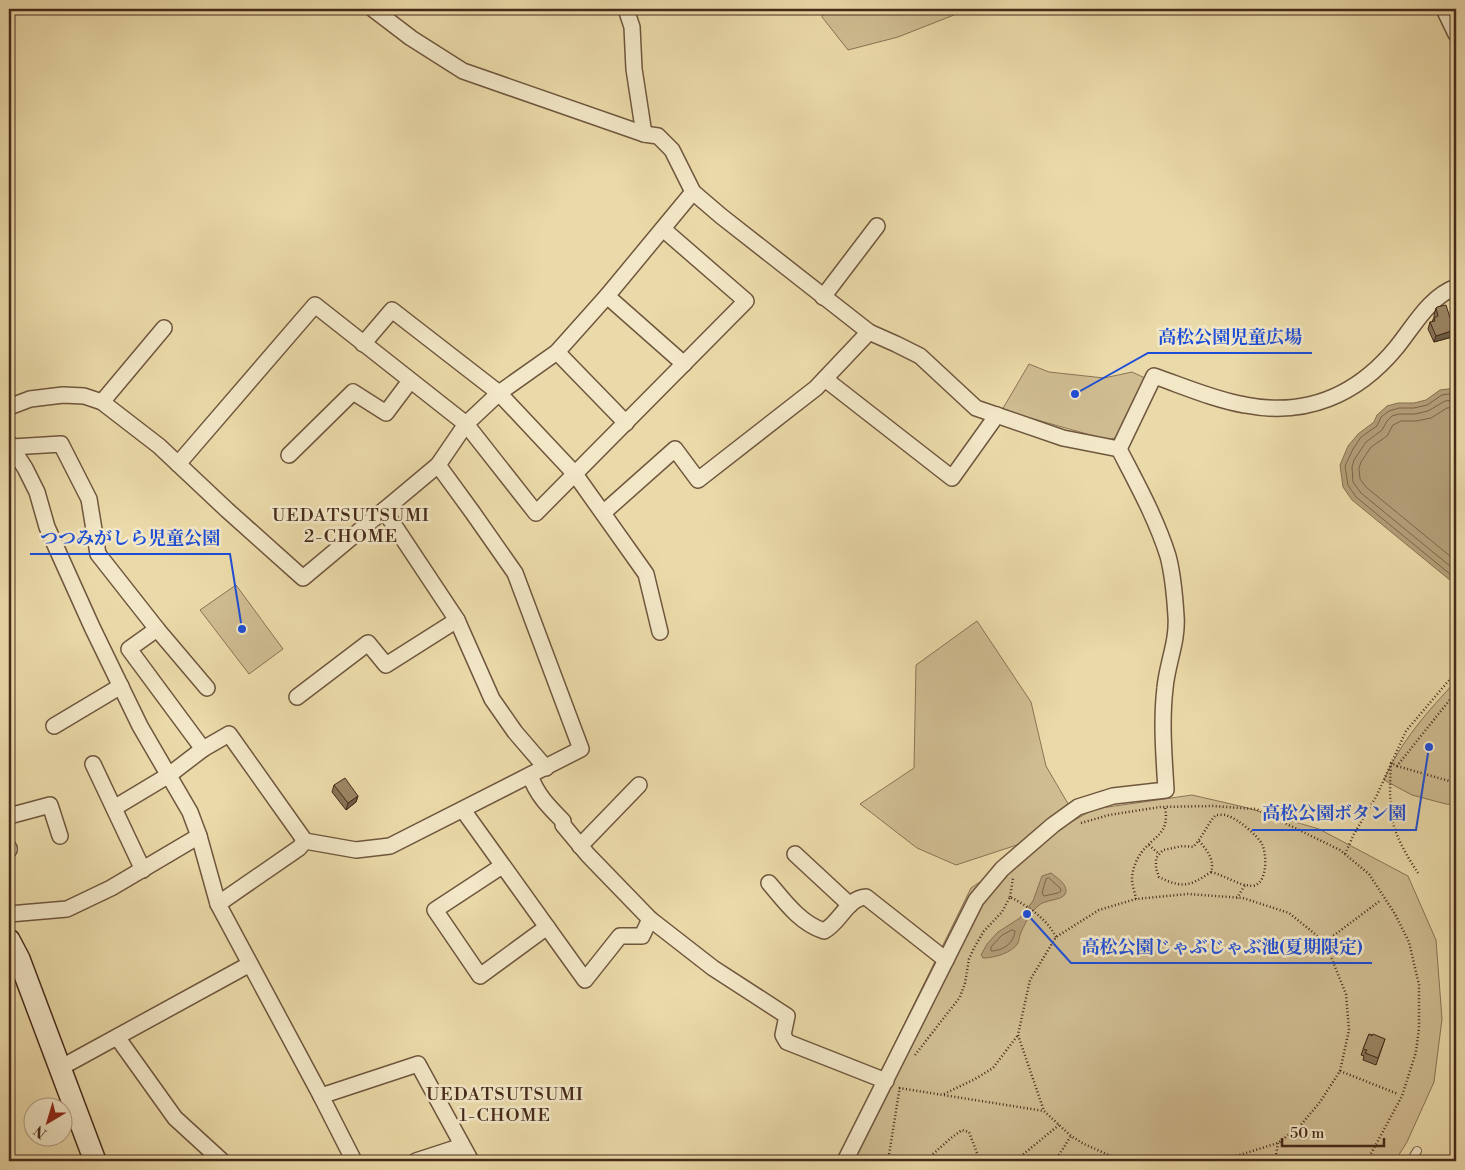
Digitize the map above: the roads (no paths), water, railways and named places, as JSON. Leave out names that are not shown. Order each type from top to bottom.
[{"type":"street","points":[[373,9],[412,38],[463,71],[644,134],[658,136],[672,150],[693,192],[869,332],[920,356],[976,408],[1063,438],[1118,449],[1143,493],[1168,557],[1176,618],[1175,635],[1165,686],[1163,734],[1166,790],[1112,796],[1078,807],[1053,825],[1002,869],[976,900],[946,960],[896,1083],[845,1161]]},
{"type":"street","points":[[626,9],[632,27],[634,69],[644,134]]},
{"type":"street","points":[[1444,9],[1456,34]]},
{"type":"street","points":[[9,407],[30,399],[62,395],[84,396],[102,402],[159,446],[303,578],[438,465],[466,424],[499,393],[557,352],[607,296],[693,192]]},
{"type":"street","points":[[823,297],[877,226]]},
{"type":"street","points":[[178,464],[314,306],[466,424],[536,513],[746,302],[663,229]]},
{"type":"street","points":[[1118,449],[1154,376],[1243,405],[1271,409],[1306,406],[1330,399],[1366,378],[1384,362],[1429,304],[1456,286]]},
{"type":"street","points":[[607,296],[684,364]]},
{"type":"street","points":[[363,344],[392,310],[499,393],[575,474],[646,574],[660,632]]},
{"type":"street","points":[[102,402],[164,328]]},
{"type":"street","points":[[603,513],[675,449],[698,480],[816,388],[869,332]]},
{"type":"street","points":[[557,352],[626,423]]},
{"type":"street","points":[[825,379],[952,478],[997,415]]},
{"type":"street","points":[[289,455],[353,392],[386,413],[410,382]]},
{"type":"street","points":[[10,445],[62,444],[89,499],[98,554],[157,629],[207,688]]},
{"type":"street","points":[[10,445],[25,468],[37,492],[47,527],[140,726],[190,812],[199,836],[218,904],[354,1161]]},
{"type":"street","points":[[114,808],[169,775],[203,749],[229,734],[305,841],[356,850],[390,846],[581,749],[515,574],[438,465]]},
{"type":"street","points":[[384,510],[458,620],[492,699],[515,732],[546,768]]},
{"type":"street","points":[[297,697],[368,643],[386,665],[458,620]]},
{"type":"street","points":[[108,660],[129,649],[157,629]]},
{"type":"street","points":[[129,649],[203,749]]},
{"type":"street","points":[[54,726],[121,686]]},
{"type":"street","points":[[93,764],[143,870]]},
{"type":"street","points":[[530,775],[532,783],[541,798],[562,821],[563,825],[580,846],[650,918],[713,968],[787,1016],[783,1035],[787,1042],[896,1083]]},
{"type":"street","points":[[580,846],[639,785]]},
{"type":"street","points":[[9,816],[50,805],[60,836]]},
{"type":"street","points":[[463,810],[585,980],[620,936],[642,936],[650,918]]},
{"type":"street","points":[[9,914],[67,909],[111,888],[199,836]]},
{"type":"street","points":[[218,904],[299,848],[305,841]]},
{"type":"street","points":[[795,854],[850,905]]},
{"type":"street","points":[[502,866],[436,910],[480,976],[546,927]]},
{"type":"street","points":[[769,884],[794,912],[818,929],[824,931],[850,905],[859,898],[866,897],[946,960]]},
{"type":"street","points":[[9,940],[19,959],[95,1161]]},
{"type":"street","points":[[60,1068],[250,964]]},
{"type":"street","points":[[117,1037],[175,1118],[222,1161]]},
{"type":"street","points":[[321,1096],[418,1064],[471,1161]]},
{"type":"street","points":[[416,1161],[462,1146]]},
{"type":"lane","points":[[1411,1161],[1417,1151]]},
{"type":"water","points":[[1456,388],[1456,585],[1352,500],[1343,487],[1340,465],[1348,446],[1358,434],[1374,422],[1377,415],[1387,406],[1426,400],[1440,390]]},
{"type":"water","points":[[1051,873],[1066,888],[1065,894],[1060,898],[1041,904],[1035,909],[1025,923],[1018,943],[1012,950],[997,956],[983,958],[981,955],[987,944],[998,932],[1020,918],[1033,901],[1042,876]]},
{"type":"place","name":"高松公園児童広場","points":[[1075,394]]},
{"type":"place","name":"つつみがしら児童公園","points":[[242,629]]},
{"type":"place","name":"高松公園ボタン園","points":[[1429,747]]},
{"type":"place","name":"高松公園じゃぶじゃぶ池(夏期限定)","points":[[1027,914]]},
{"type":"district","name":"UEDATSUTSUMI 2-CHOME","points":[[351,525]]},
{"type":"district","name":"UEDATSUTSUMI 1-CHOME","points":[[505,1104]]}]
